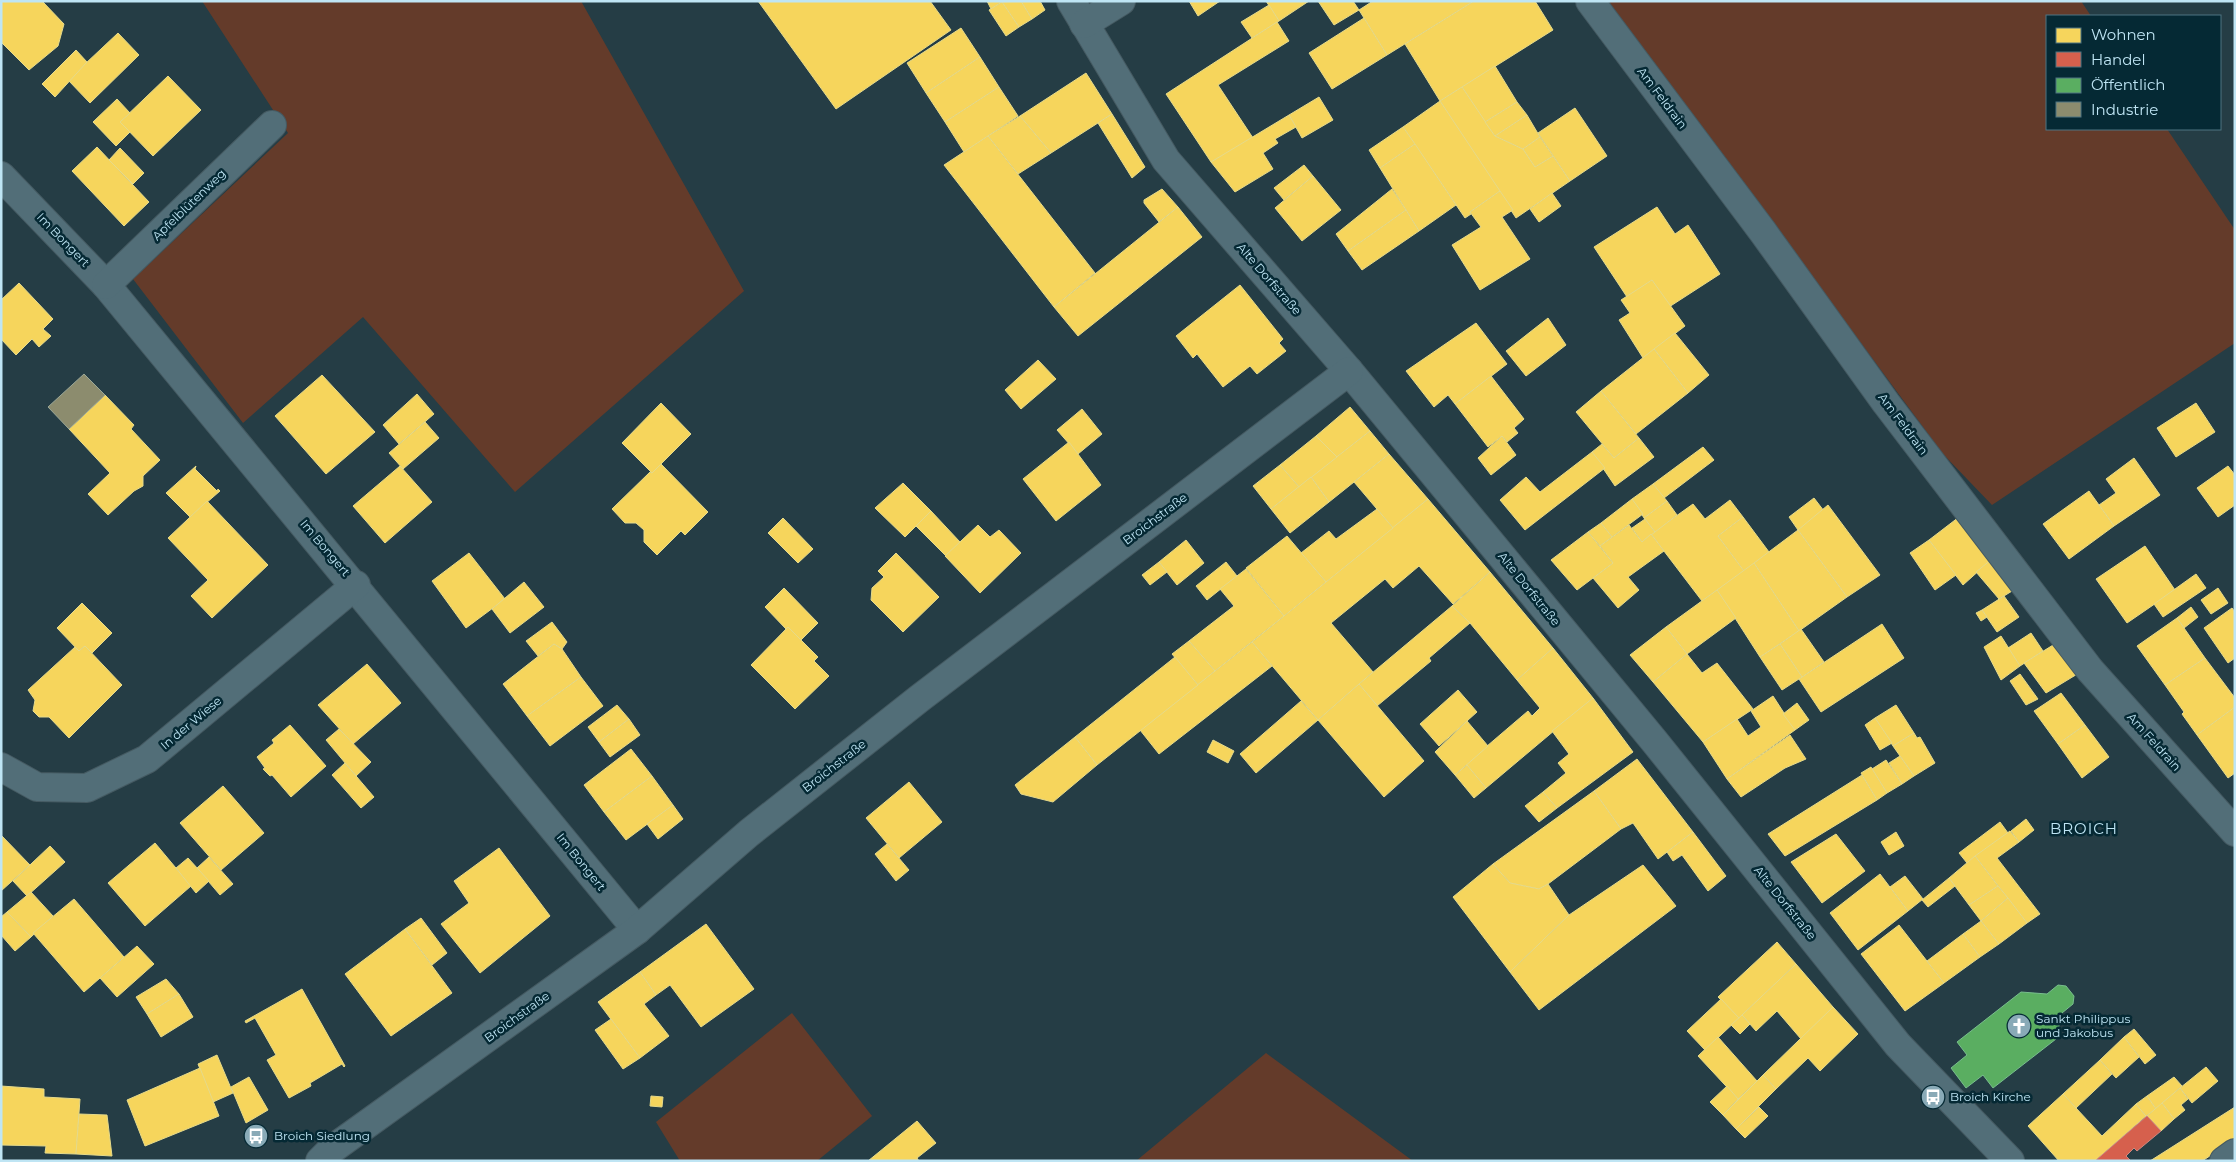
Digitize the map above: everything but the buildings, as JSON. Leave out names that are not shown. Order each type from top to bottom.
[{"type":"street","points":[[1077,13],[1120,1]]},
{"type":"street","name":"Am Feldrain","points":[[1590,1],[1763,232],[1886,403],[2090,670],[2235,832]]},
{"type":"street","name":"Alte Dorfstraße","points":[[1077,13],[1166,160],[1349,371],[1655,742],[1898,1045],[2010,1161]]},
{"type":"street","name":"Apfelblütenweg","points":[[106,285],[272,125]]},
{"type":"street","name":"Im Bongert","points":[[1,176],[106,285],[356,585],[637,930]]},
{"type":"street","name":"Broichstraße","points":[[301,1161],[326,1155],[637,930],[749,833],[920,698],[1349,371]]},
{"type":"street","name":"In der Wiese","points":[[1,767],[37,786],[86,788],[147,759],[356,585]]},
{"type":"street","points":[[2224,1161],[2235,1153]]},
{"type":"shaded area","points":[[202,1],[581,1],[744,291],[515,492],[363,317],[243,423],[133,279],[288,133]]},
{"type":"shaded area","points":[[1608,1],[2081,1],[2090,15],[2046,15],[2046,130],[2168,130],[2235,230],[2235,343],[1992,505],[1943,454]]},
{"type":"shaded area","points":[[792,1013],[872,1116],[817,1161],[680,1161],[656,1122]]},
{"type":"shaded area","points":[[1266,1053],[1413,1161],[1136,1161]]},
{"type":"place","name":"Sankt Philippus und Jakobus","points":[[2019,1026]]},
{"type":"place","name":"Broich Kirche","points":[[1933,1097]]},
{"type":"place","name":"Broich Siedlung","points":[[256,1136]]},
{"type":"district","name":"BROICH","points":[[2084,829]]}]
